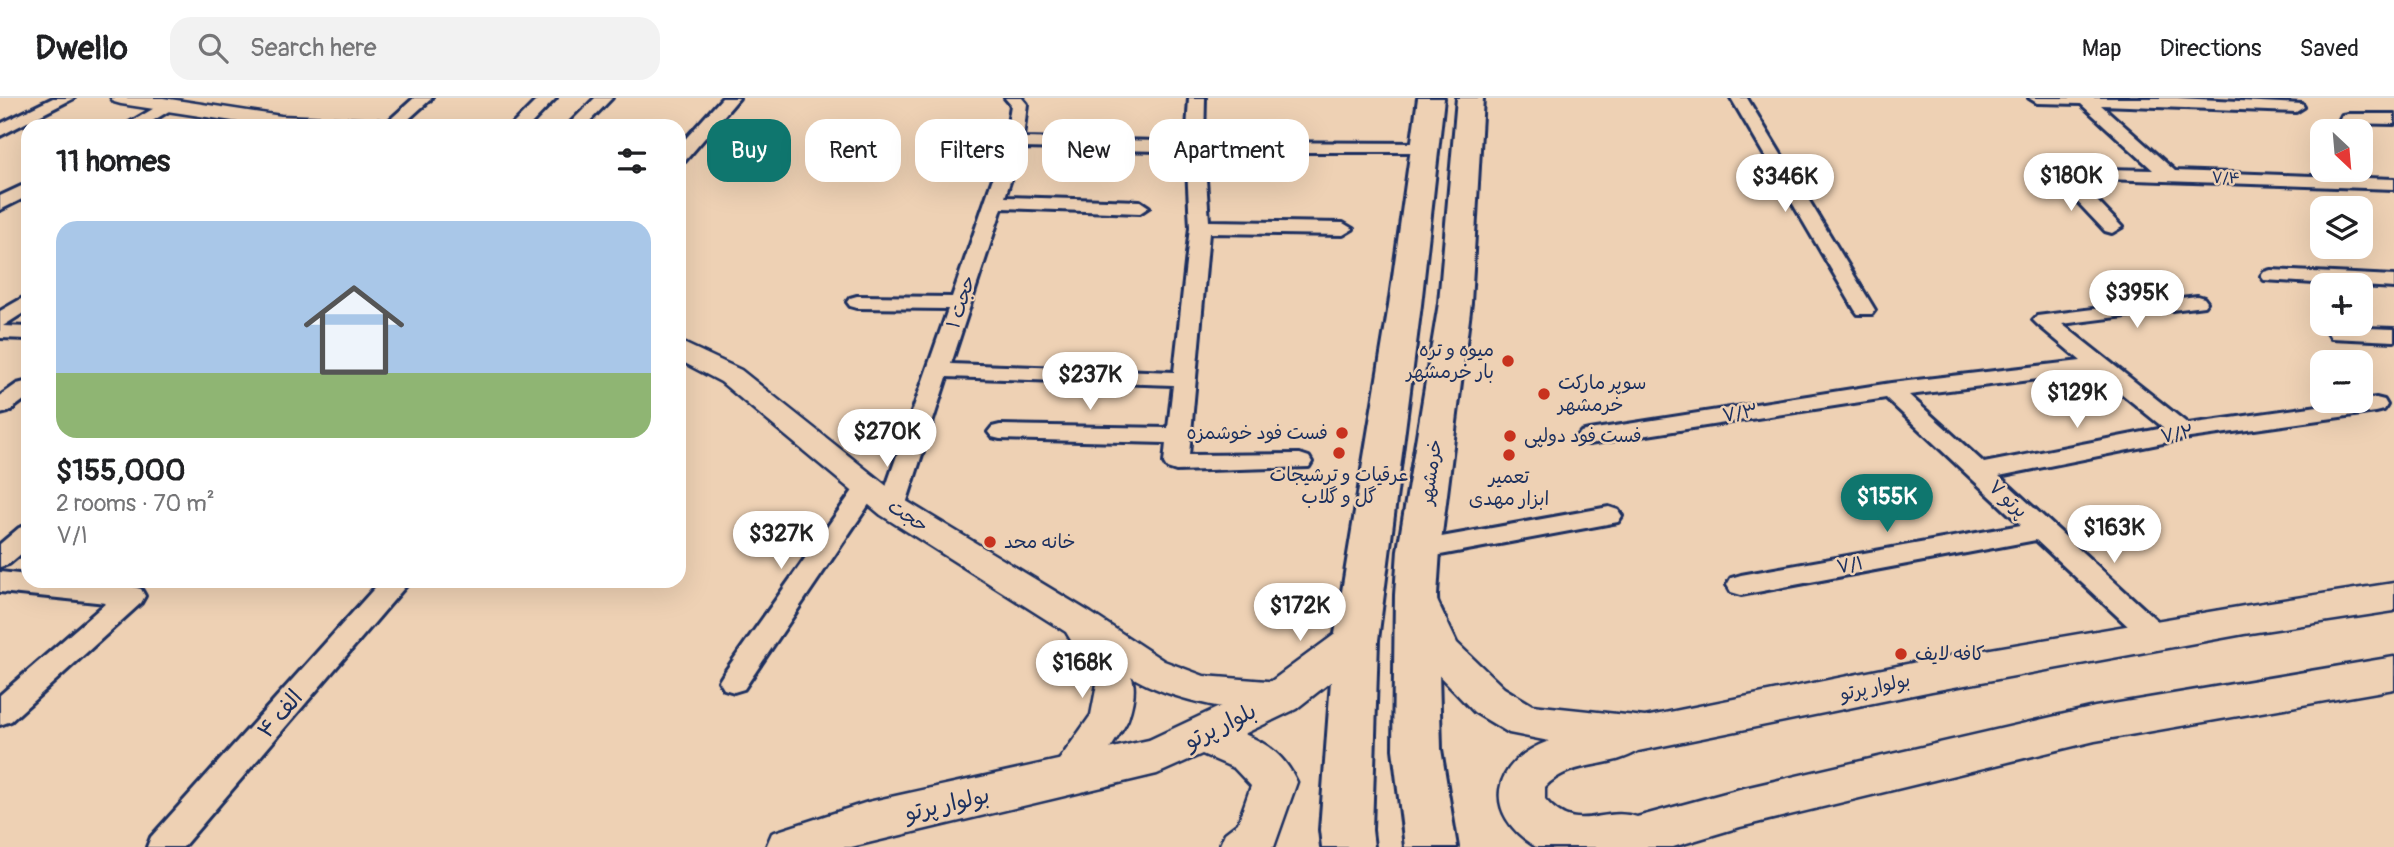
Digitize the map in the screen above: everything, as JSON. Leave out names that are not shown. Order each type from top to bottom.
[{"type":"main road","points":[[1348,847],[1346,830],[1356,640],[1405,305],[1431,98]]},
{"type":"main road","name":"خرمشهر","points":[[1431,847],[1417,749],[1416,595],[1419,550],[1454,309],[1470,98]]},
{"type":"main road","points":[[1405,305],[1454,309]]},
{"type":"main road","name":"بولوار پرتو","points":[[1416,595],[1441,652],[1489,700],[1524,721],[1645,734],[1932,675],[2155,635],[2394,597]]},
{"type":"main road","name":"بلوار پرتو","points":[[1067,777],[1157,756],[1281,697],[1356,640]]},
{"type":"main road","points":[[1604,847],[1663,829],[2095,724],[2394,673]]},
{"type":"main road","points":[[1645,734],[1546,761],[1523,779],[1520,789],[1522,803],[1530,815],[1549,831],[1562,837],[1601,838],[1663,829]]},
{"type":"main road","points":[[1200,735],[1250,755],[1275,782],[1257,835],[1242,847]]},
{"type":"main road","name":"بولوار پرتو","points":[[789,847],[868,822],[1067,777]]},
{"type":"street","points":[[24,119],[66,98]]},
{"type":"street","points":[[121,98],[249,119]]},
{"type":"street","points":[[399,119],[424,98]]},
{"type":"street","points":[[526,119],[548,98]]},
{"type":"street","points":[[582,119],[604,98]]},
{"type":"street","points":[[686,149],[732,98]]},
{"type":"street","name":"حجت ۱","points":[[1013,98],[1019,104],[1017,119]]},
{"type":"street","points":[[1196,119],[1197,98]]},
{"type":"street","points":[[1739,98],[1865,310]]},
{"type":"street","points":[[2037,98],[2296,107]]},
{"type":"street","points":[[2085,99],[2170,176]]},
{"type":"street","points":[[144,119],[167,105]]},
{"type":"street","points":[[2348,119],[2394,118]]},
{"type":"street","points":[[0,131],[21,120]]},
{"type":"street","points":[[1028,143],[1149,146]]},
{"type":"street","points":[[1309,147],[1425,147]]},
{"type":"street","name":"۷/۴","points":[[2112,227],[2059,172],[2394,184]]},
{"type":"street","name":"حجت ۱","points":[[734,681],[880,498],[938,370],[1001,182]]},
{"type":"street","points":[[1197,182],[1200,227],[1176,463],[1300,462]]},
{"type":"street","points":[[0,204],[21,192]]},
{"type":"street","points":[[994,202],[1140,207]]},
{"type":"street","points":[[1200,227],[1343,229]]},
{"type":"street","points":[[2271,276],[2394,282]]},
{"type":"street","points":[[857,302],[961,303]]},
{"type":"street","points":[[2183,432],[2044,320],[2197,302]]},
{"type":"street","points":[[0,320],[16,303]]},
{"type":"street","points":[[0,332],[21,333]]},
{"type":"street","points":[[2373,334],[2394,335]]},
{"type":"street","name":"حجت","points":[[686,353],[731,376],[880,498],[1151,671],[1202,690],[1281,697]]},
{"type":"street","points":[[1891,390],[2099,365]]},
{"type":"street","points":[[938,370],[1185,379]]},
{"type":"street","name":"۷/۳","points":[[1588,437],[1891,390]]},
{"type":"street","name":"پرتو ۷","points":[[1891,390],[2155,635]]},
{"type":"street","points":[[0,407],[21,392]]},
{"type":"street","name":"۷/۲","points":[[1979,471],[2183,432],[2376,405]]},
{"type":"street","points":[[1000,432],[1179,436]]},
{"type":"street","points":[[1419,550],[1609,516]]},
{"type":"street","name":"۷/۱","points":[[1741,585],[2041,530]]},
{"type":"street","points":[[0,558],[21,540]]},
{"type":"street","points":[[0,582],[21,583]]},
{"type":"street","points":[[85,588],[113,590]]},
{"type":"street","name":"۴ الف","points":[[163,847],[391,588]]},
{"type":"street","points":[[0,713],[113,590]]},
{"type":"street","points":[[1067,777],[1108,719],[1116,683],[1078,622]]},
{"type":"place","name":"میوه و تره بار خرمشهر","points":[[1508,361]]},
{"type":"place","name":"سوپر مارکت خرمشهر","points":[[1544,394]]},
{"type":"place","name":"فست فود خوشمزه","points":[[1342,433]]},
{"type":"place","name":"فست فود دولپی","points":[[1510,436]]},
{"type":"place","name":"عرقیات و ترشیجات گل و گلاب","points":[[1339,453]]},
{"type":"place","name":"تعمیر ابزار مهدی","points":[[1509,455]]},
{"type":"place","name":"خانه محد","points":[[990,542]]},
{"type":"place","name":"کافه لایف","points":[[1901,654]]}]
